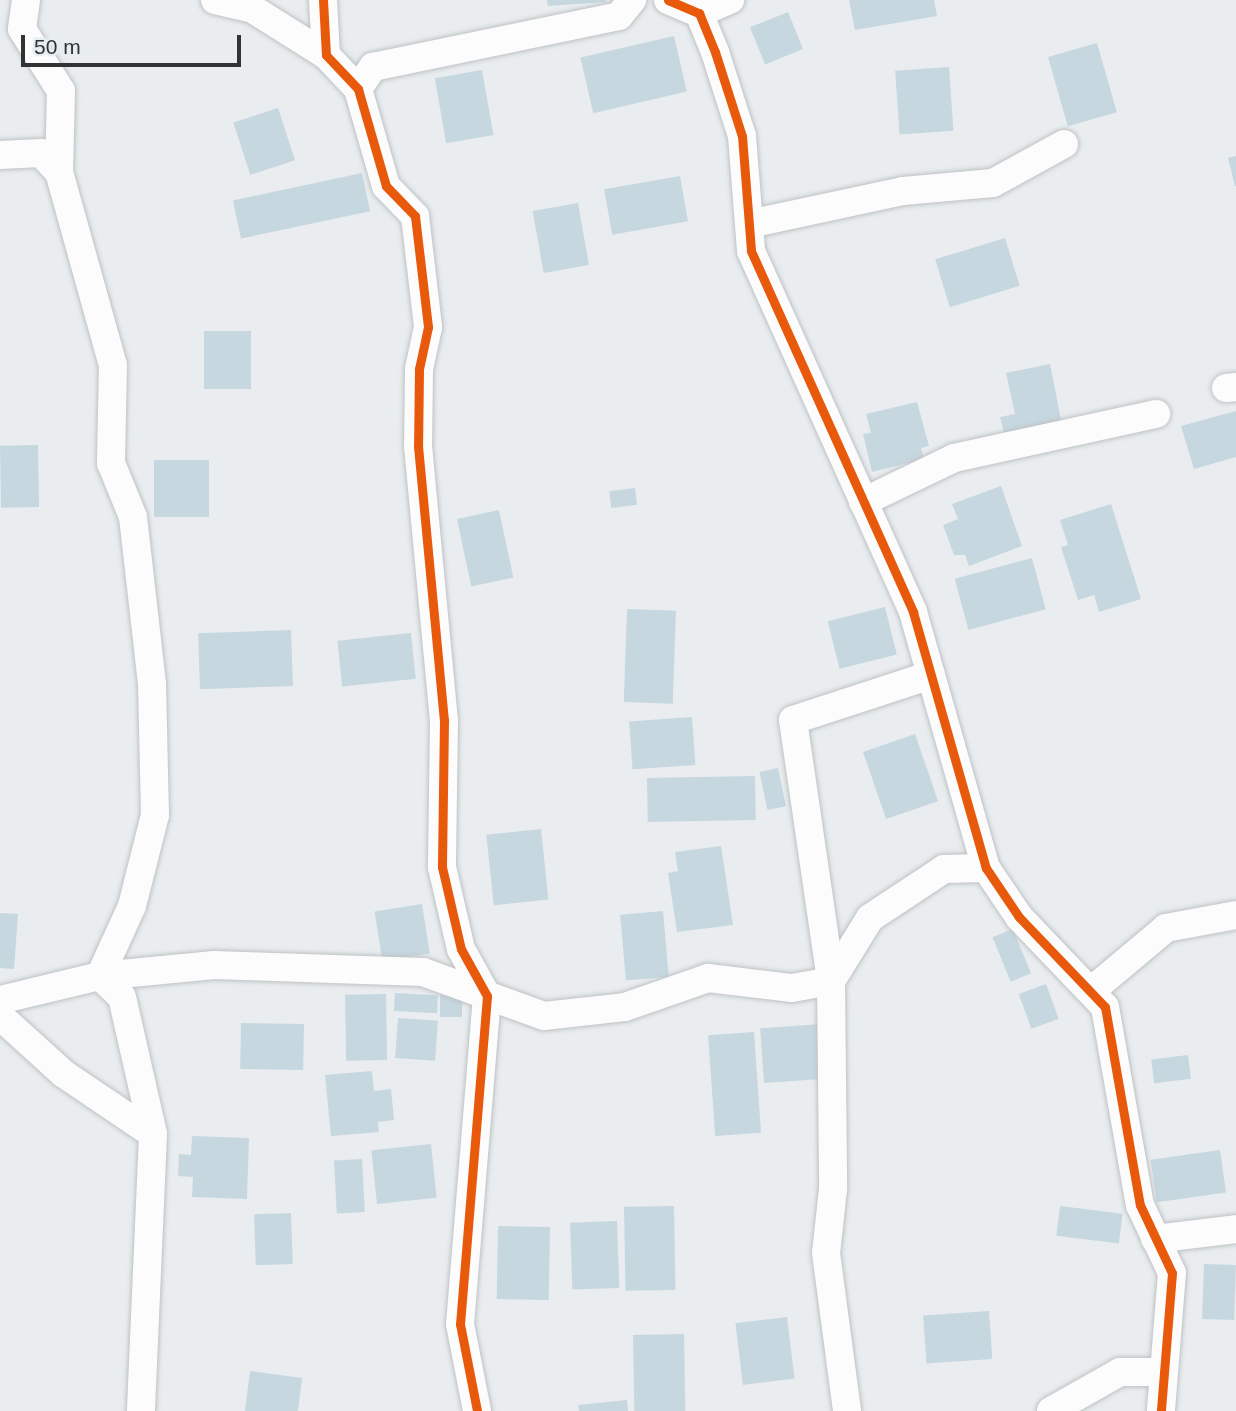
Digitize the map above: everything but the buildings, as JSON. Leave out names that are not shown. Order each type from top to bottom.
[{"type":"street","points":[[26,0],[22,29],[61,91],[59,173],[113,365],[111,463],[133,517],[152,683],[155,815],[132,906],[100,976]]},
{"type":"street","points":[[215,0],[251,8],[326,55],[358,89],[386,186],[415,216],[428,327],[418,446],[444,720],[442,867],[461,949],[487,996],[460,1324],[477,1411]]},
{"type":"street","points":[[323,0],[326,55]]},
{"type":"street","points":[[358,89],[373,67],[619,16],[632,0]]},
{"type":"street","points":[[668,0],[699,13],[730,0]]},
{"type":"street","points":[[699,13],[742,136],[751,251],[913,612],[986,868],[1019,917],[1105,1007],[1114,1039],[1140,1205],[1172,1273],[1161,1411]]},
{"type":"street","points":[[749,224],[903,191],[993,183],[1064,144]]},
{"type":"street","points":[[0,155],[41,153],[59,173]]},
{"type":"street","points":[[863,502],[954,458],[1156,414]]},
{"type":"street","points":[[847,1411],[826,1253],[833,1189],[831,981],[793,720],[931,675]]},
{"type":"street","points":[[0,1000],[100,976],[214,965],[423,972],[544,1016],[625,1007],[708,978],[792,988],[831,981],[870,918],[944,869],[986,868]]},
{"type":"street","points":[[1091,991],[1166,928],[1236,915]]},
{"type":"street","points":[[100,976],[122,997],[153,1134],[141,1411]]},
{"type":"street","points":[[0,1016],[64,1074],[153,1134]]},
{"type":"street","points":[[1155,1239],[1236,1229]]},
{"type":"street","points":[[1051,1411],[1120,1372],[1163,1372]]},
{"type":"cycle path","points":[[323,0],[326,55],[358,89],[386,186],[415,216],[428,327],[419,369],[418,446],[444,720],[442,867],[461,949],[487,996],[460,1324],[477,1411]]},
{"type":"cycle path","points":[[668,0],[699,13],[715,52],[742,136],[751,251],[913,612],[986,868],[1019,917],[1105,1007],[1140,1205],[1172,1273],[1161,1411]]}]
